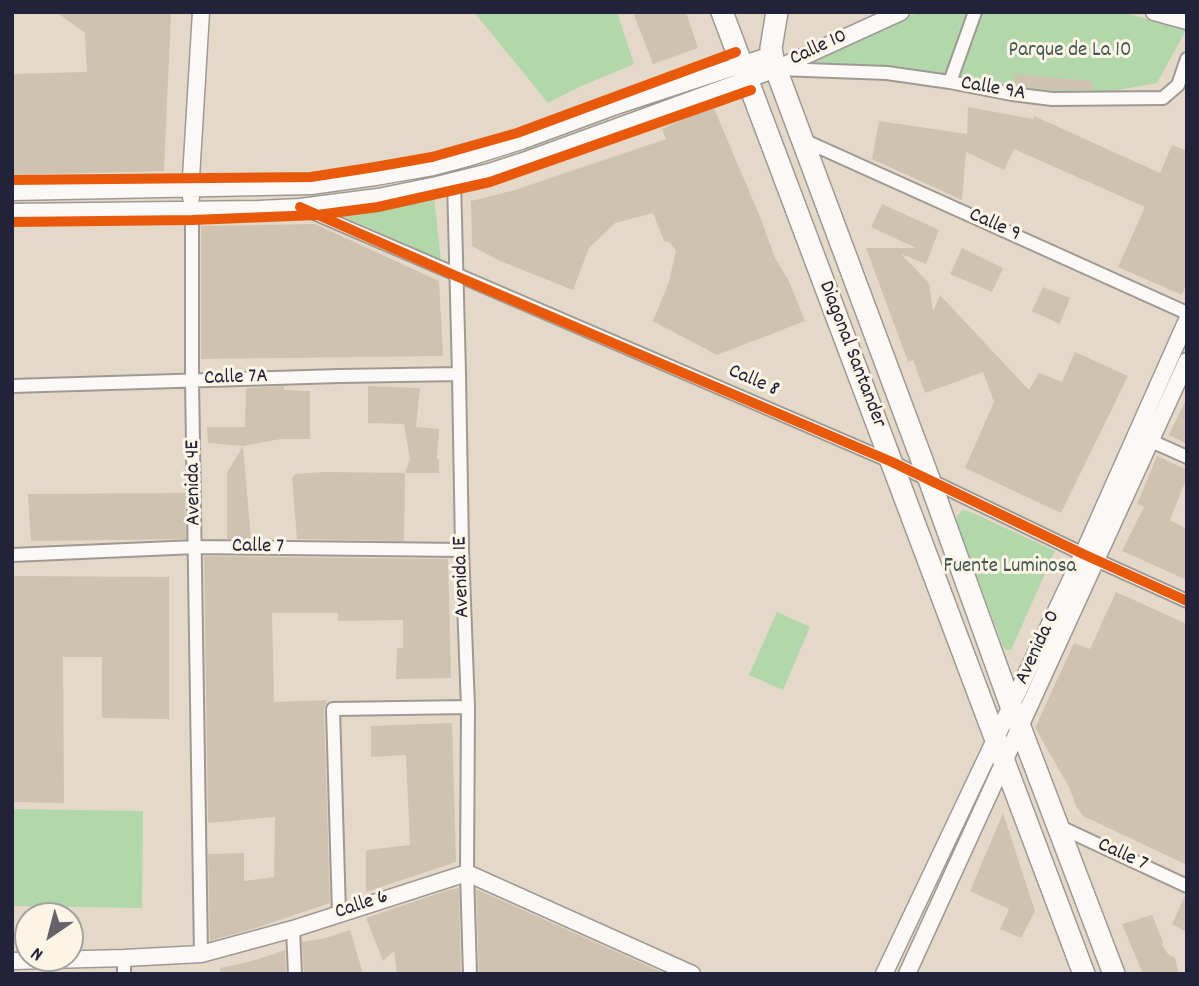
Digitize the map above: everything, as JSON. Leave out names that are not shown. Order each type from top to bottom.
[{"type":"main road","name":"Diagonal Santander","points":[[722,12],[1084,974]]},
{"type":"main road","name":"Diagonal Santander","points":[[777,12],[771,48],[774,62],[1011,706],[1114,974]]},
{"type":"street","name":"Avenida 4E","points":[[201,12],[190,188],[201,954]]},
{"type":"street","name":"Calle 10","points":[[744,72],[901,12]]},
{"type":"street","points":[[950,82],[975,12]]},
{"type":"street","points":[[1154,12],[1187,21]]},
{"type":"street","name":"Calle 9A","points":[[774,62],[887,73],[1052,99],[1163,98],[1178,85],[1187,59]]},
{"type":"street","points":[[12,192],[311,186],[375,177],[467,158],[613,107],[744,72]]},
{"type":"street","points":[[12,212],[258,209],[300,207],[378,197],[454,181],[529,159],[744,72]]},
{"type":"street","name":"Calle 9","points":[[801,139],[1187,313]]},
{"type":"street","name":"Avenida 1E","points":[[454,181],[468,707],[467,873],[470,974]]},
{"type":"street","name":"Calle 8","points":[[300,207],[892,462],[1187,601]]},
{"type":"street","name":"Avenida 0","points":[[907,974],[1020,727],[1187,320]]},
{"type":"street","name":"Avenida 0","points":[[884,974],[1011,706],[1151,441],[1187,360]]},
{"type":"street","name":"Calle 7A","points":[[12,386],[459,374]]},
{"type":"street","points":[[1151,441],[1187,457]]},
{"type":"street","name":"Calle 7","points":[[12,555],[196,547],[462,550]]},
{"type":"street","points":[[339,913],[333,709],[468,707]]},
{"type":"street","name":"Calle 7","points":[[1058,826],[1187,886]]},
{"type":"street","points":[[467,873],[692,974]]},
{"type":"street","name":"Calle 6","points":[[12,961],[124,966],[201,954],[293,929],[467,873]]},
{"type":"street","points":[[293,929],[295,974]]},
{"type":"green space","points":[[474,12],[617,12],[634,64],[548,103]]},
{"type":"green space","name":"Parque de La 10","points":[[926,12],[969,12],[948,76],[807,62],[888,20]]},
{"type":"green space","name":"Parque de La 10","points":[[982,12],[1122,12],[1186,30],[1157,83],[1106,92],[1051,93],[956,75]]},
{"type":"green space","points":[[434,197],[441,260],[336,213]]},
{"type":"green space","name":"Fuente Luminosa","points":[[963,510],[1055,551],[1011,650],[1005,650],[1003,646],[957,523],[957,516]]},
{"type":"green space","points":[[777,612],[810,627],[783,690],[749,675]]},
{"type":"green space","points":[[12,809],[143,811],[142,908],[84,907],[84,902],[14,902],[12,906]]},
{"type":"building","points":[[56,12],[171,12],[164,171],[12,175],[12,74],[87,72],[85,33]]},
{"type":"building","points":[[633,12],[686,12],[698,48],[653,64]]},
{"type":"building","points":[[1014,74],[1092,81],[1092,90],[1053,90],[1014,85]]},
{"type":"building","points":[[713,106],[775,258],[789,281],[805,321],[717,355],[653,321],[669,282],[676,250],[669,242],[664,241],[653,213],[615,223],[589,248],[573,290],[500,261],[472,246],[471,201],[515,190],[666,139],[662,129]]},
{"type":"building","points":[[968,107],[1033,119],[1034,116],[1160,173],[1172,145],[1187,151],[1187,283],[1182,295],[1118,267],[1145,207],[1014,149],[1004,170],[966,152],[962,200],[872,159],[879,121],[967,134]]},
{"type":"building","points":[[882,204],[939,230],[926,264],[901,254],[929,283],[933,311],[940,295],[1029,390],[1039,373],[1062,382],[1075,352],[1128,376],[1061,513],[965,468],[994,402],[983,372],[925,393],[913,360],[908,362],[866,248],[916,248],[871,227]]},
{"type":"building","points":[[315,224],[439,281],[443,356],[201,359],[201,226]]},
{"type":"building","points":[[962,248],[1003,268],[992,292],[950,274]]},
{"type":"building","points":[[1043,287],[1070,298],[1060,324],[1032,311]]},
{"type":"building","points":[[284,386],[284,390],[310,391],[310,439],[281,439],[243,446],[208,443],[207,427],[245,427],[246,388]]},
{"type":"building","points":[[368,386],[420,388],[416,427],[439,429],[439,473],[405,473],[410,459],[404,424],[368,423]]},
{"type":"building","points":[[1187,397],[1187,444],[1169,435]]},
{"type":"building","points":[[243,446],[251,539],[227,539],[227,473]]},
{"type":"building","points":[[1157,456],[1187,470],[1187,477],[1170,520],[1187,529],[1187,580],[1122,551],[1144,507],[1137,504]]},
{"type":"building","points":[[405,473],[404,541],[297,539],[292,478],[295,474]]},
{"type":"building","points":[[185,493],[186,539],[31,541],[28,494]]},
{"type":"building","points":[[204,556],[448,559],[451,678],[396,679],[397,648],[403,648],[403,620],[338,621],[338,613],[272,613],[274,702],[327,700],[324,709],[330,903],[210,941],[208,854],[244,853],[244,881],[274,877],[275,817],[208,823]]},
{"type":"building","points":[[12,576],[169,577],[169,719],[102,718],[102,657],[63,657],[64,803],[12,802]]},
{"type":"building","points":[[1116,592],[1187,624],[1187,865],[1083,816],[1035,728],[1074,643],[1090,649]]},
{"type":"building","points":[[452,723],[456,862],[366,892],[366,850],[410,845],[406,755],[371,757],[371,726]]},
{"type":"building","points":[[1003,813],[1035,911],[1021,938],[1000,929],[1009,909],[970,891]]},
{"type":"building","points":[[459,888],[461,974],[397,974],[394,951],[383,961],[366,918]]},
{"type":"building","points":[[476,889],[666,974],[479,974]]},
{"type":"building","points":[[1187,895],[1187,932],[1172,924]]},
{"type":"building","points":[[1152,915],[1162,945],[1168,954],[1175,958],[1179,974],[1143,974],[1122,924]]},
{"type":"building","points":[[350,930],[363,974],[304,974],[302,942]]},
{"type":"building","points":[[285,950],[286,974],[220,974],[220,968]]},
{"type":"cycle path","points":[[12,180],[311,177],[432,157],[517,133],[736,52]]},
{"type":"cycle path","points":[[12,222],[192,220],[317,215],[378,207],[490,182],[751,90]]},
{"type":"cycle path","points":[[300,207],[892,462],[1187,601]]}]
